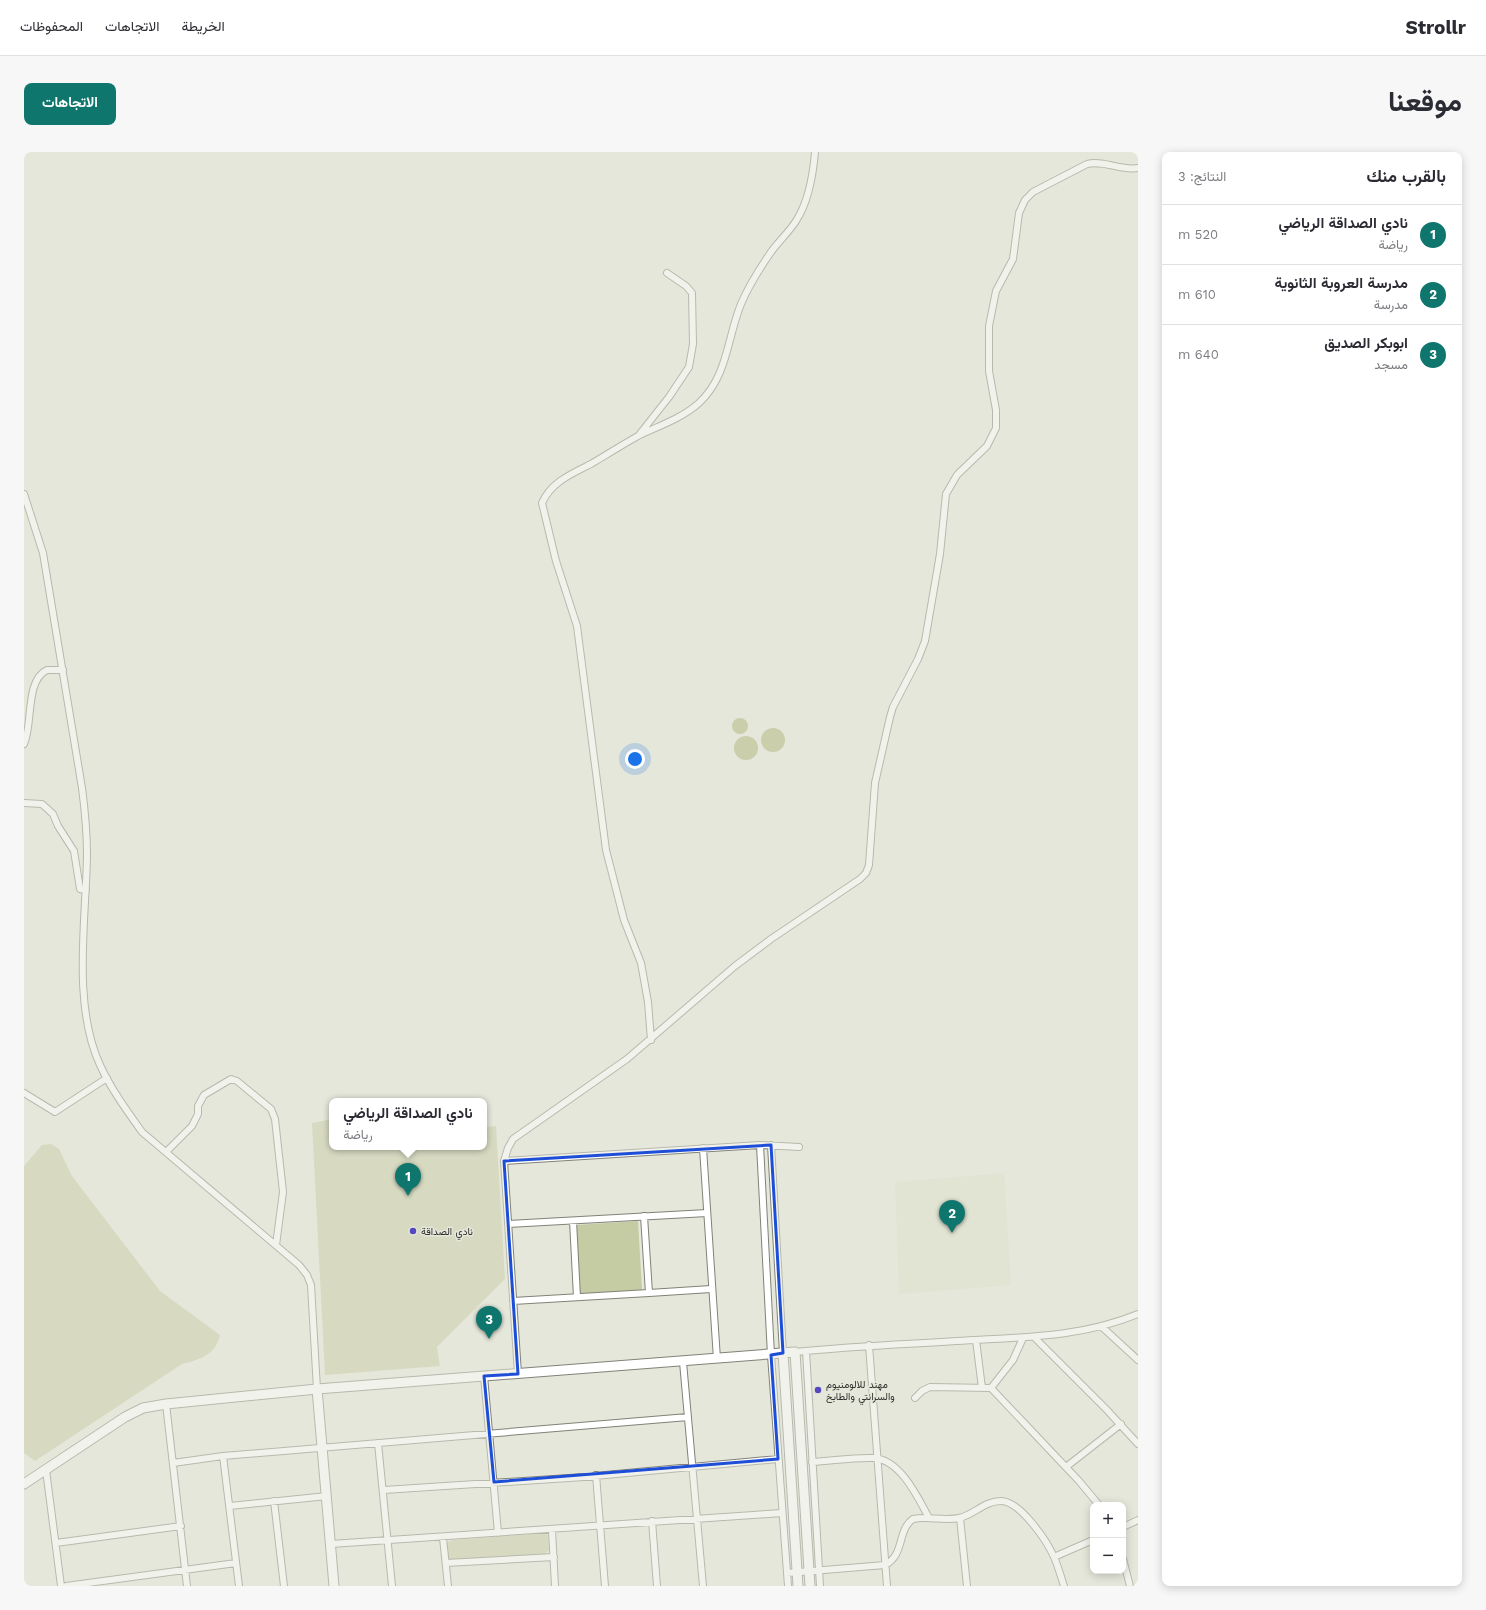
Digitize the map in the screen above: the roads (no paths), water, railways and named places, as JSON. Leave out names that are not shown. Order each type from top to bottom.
[{"type":"street","points":[[651,1040],[648,1002],[641,963],[624,920],[606,850],[577,626],[556,561],[542,506],[548,492],[561,480],[638,436],[659,427],[699,403],[714,383],[722,368],[741,304],[771,252],[797,220],[804,205],[810,186],[815,152]]},
{"type":"street","points":[[518,1374],[504,1161],[513,1139],[628,1059],[753,952],[847,888],[866,873],[870,857],[875,783],[890,717],[893,707],[918,659],[925,641],[940,554],[946,494],[957,475],[987,446],[996,428],[996,410],[989,372],[989,326],[996,291],[1013,260],[1019,213],[1024,200],[1033,192],[1087,164],[1094,162],[1131,169],[1138,168]]},
{"type":"street","points":[[638,436],[679,382],[688,367],[693,352],[692,293],[686,286],[667,273]]},
{"type":"street","points":[[24,494],[43,553],[86,823],[84,957],[86,1009],[91,1038],[100,1065],[107,1078],[142,1132],[276,1245],[299,1265],[307,1275],[311,1286],[317,1389],[334,1586]]},
{"type":"street","points":[[24,744],[27,738],[32,698],[39,677],[47,670],[62,670]]},
{"type":"street","points":[[24,803],[42,804],[53,814],[58,826],[74,851],[80,888],[86,890]]},
{"type":"street","points":[[24,1092],[55,1112],[107,1078]]},
{"type":"street","points":[[166,1152],[192,1126],[198,1114],[198,1106],[204,1095],[231,1079],[237,1081],[271,1109],[275,1119],[283,1192],[276,1245]]},
{"type":"street","points":[[504,1161],[760,1145],[799,1147]]},
{"type":"street","points":[[760,1145],[771,1355],[788,1586]]},
{"type":"street","points":[[771,1145],[798,1586]]},
{"type":"street","points":[[703,1148],[717,1359]]},
{"type":"street","points":[[508,1224],[707,1213]]},
{"type":"street","points":[[644,1216],[649,1293]]},
{"type":"street","points":[[573,1221],[577,1297]]},
{"type":"street","points":[[513,1301],[712,1289]]},
{"type":"street","points":[[24,1484],[125,1417],[143,1408],[166,1404],[317,1389],[771,1355],[869,1345],[1034,1337],[1071,1333],[1101,1326],[1138,1314]]},
{"type":"street","points":[[1101,1326],[1138,1360]]},
{"type":"street","points":[[1034,1337],[1121,1424],[1138,1444]]},
{"type":"street","points":[[991,1388],[1013,1360],[1022,1338]]},
{"type":"street","points":[[976,1340],[982,1388]]},
{"type":"street","points":[[869,1345],[886,1586]]},
{"type":"street","points":[[806,1351],[820,1586]]},
{"type":"street","points":[[795,1352],[810,1586]]},
{"type":"street","points":[[683,1362],[702,1586]]},
{"type":"street","points":[[484,1376],[498,1533]]},
{"type":"street","points":[[915,1398],[922,1391],[930,1388],[991,1388],[1066,1467],[1096,1502]]},
{"type":"street","points":[[166,1404],[187,1586]]},
{"type":"street","points":[[173,1463],[223,1456],[688,1417]]},
{"type":"street","points":[[1066,1467],[1121,1424]]},
{"type":"street","points":[[378,1443],[384,1490],[392,1586]]},
{"type":"street","points":[[223,1456],[239,1586]]},
{"type":"street","points":[[812,1462],[876,1458],[891,1465],[904,1476],[929,1518]]},
{"type":"street","points":[[384,1490],[596,1475],[778,1459]]},
{"type":"street","points":[[46,1470],[61,1586]]},
{"type":"street","points":[[596,1475],[604,1586]]},
{"type":"street","points":[[230,1506],[327,1496]]},
{"type":"street","points":[[274,1501],[284,1586]]},
{"type":"street","points":[[787,1573],[885,1565],[894,1559],[910,1521],[918,1518],[960,1518],[988,1503],[1001,1501],[1014,1504],[1023,1512],[1054,1557],[1064,1586]]},
{"type":"street","points":[[331,1544],[443,1538],[652,1521],[782,1513]]},
{"type":"street","points":[[960,1518],[967,1586]]},
{"type":"street","points":[[1126,1526],[1138,1520]]},
{"type":"street","points":[[652,1521],[657,1586]]},
{"type":"street","points":[[56,1544],[180,1526]]},
{"type":"street","points":[[552,1530],[555,1586]]},
{"type":"street","points":[[443,1538],[448,1586]]},
{"type":"street","points":[[1054,1557],[1090,1541]]},
{"type":"street","points":[[446,1563],[554,1557]]},
{"type":"street","points":[[66,1586],[236,1563]]},
{"type":"street","points":[[1126,1571],[1130,1586]]},
{"type":"place","name":"نادي الصداقة الرياضي","points":[[408,1196]]},
{"type":"place","name":"نادي الصداقة","points":[[413,1231]]},
{"type":"place","name":"مدرسة العروبة الثانوية","points":[[952,1233]]},
{"type":"place","name":"ابوبكر الصديق","points":[[489,1339]]},
{"type":"place","name":"مهند للالومنيوم والسرانتي والطابخ","points":[[818,1390]]}]
